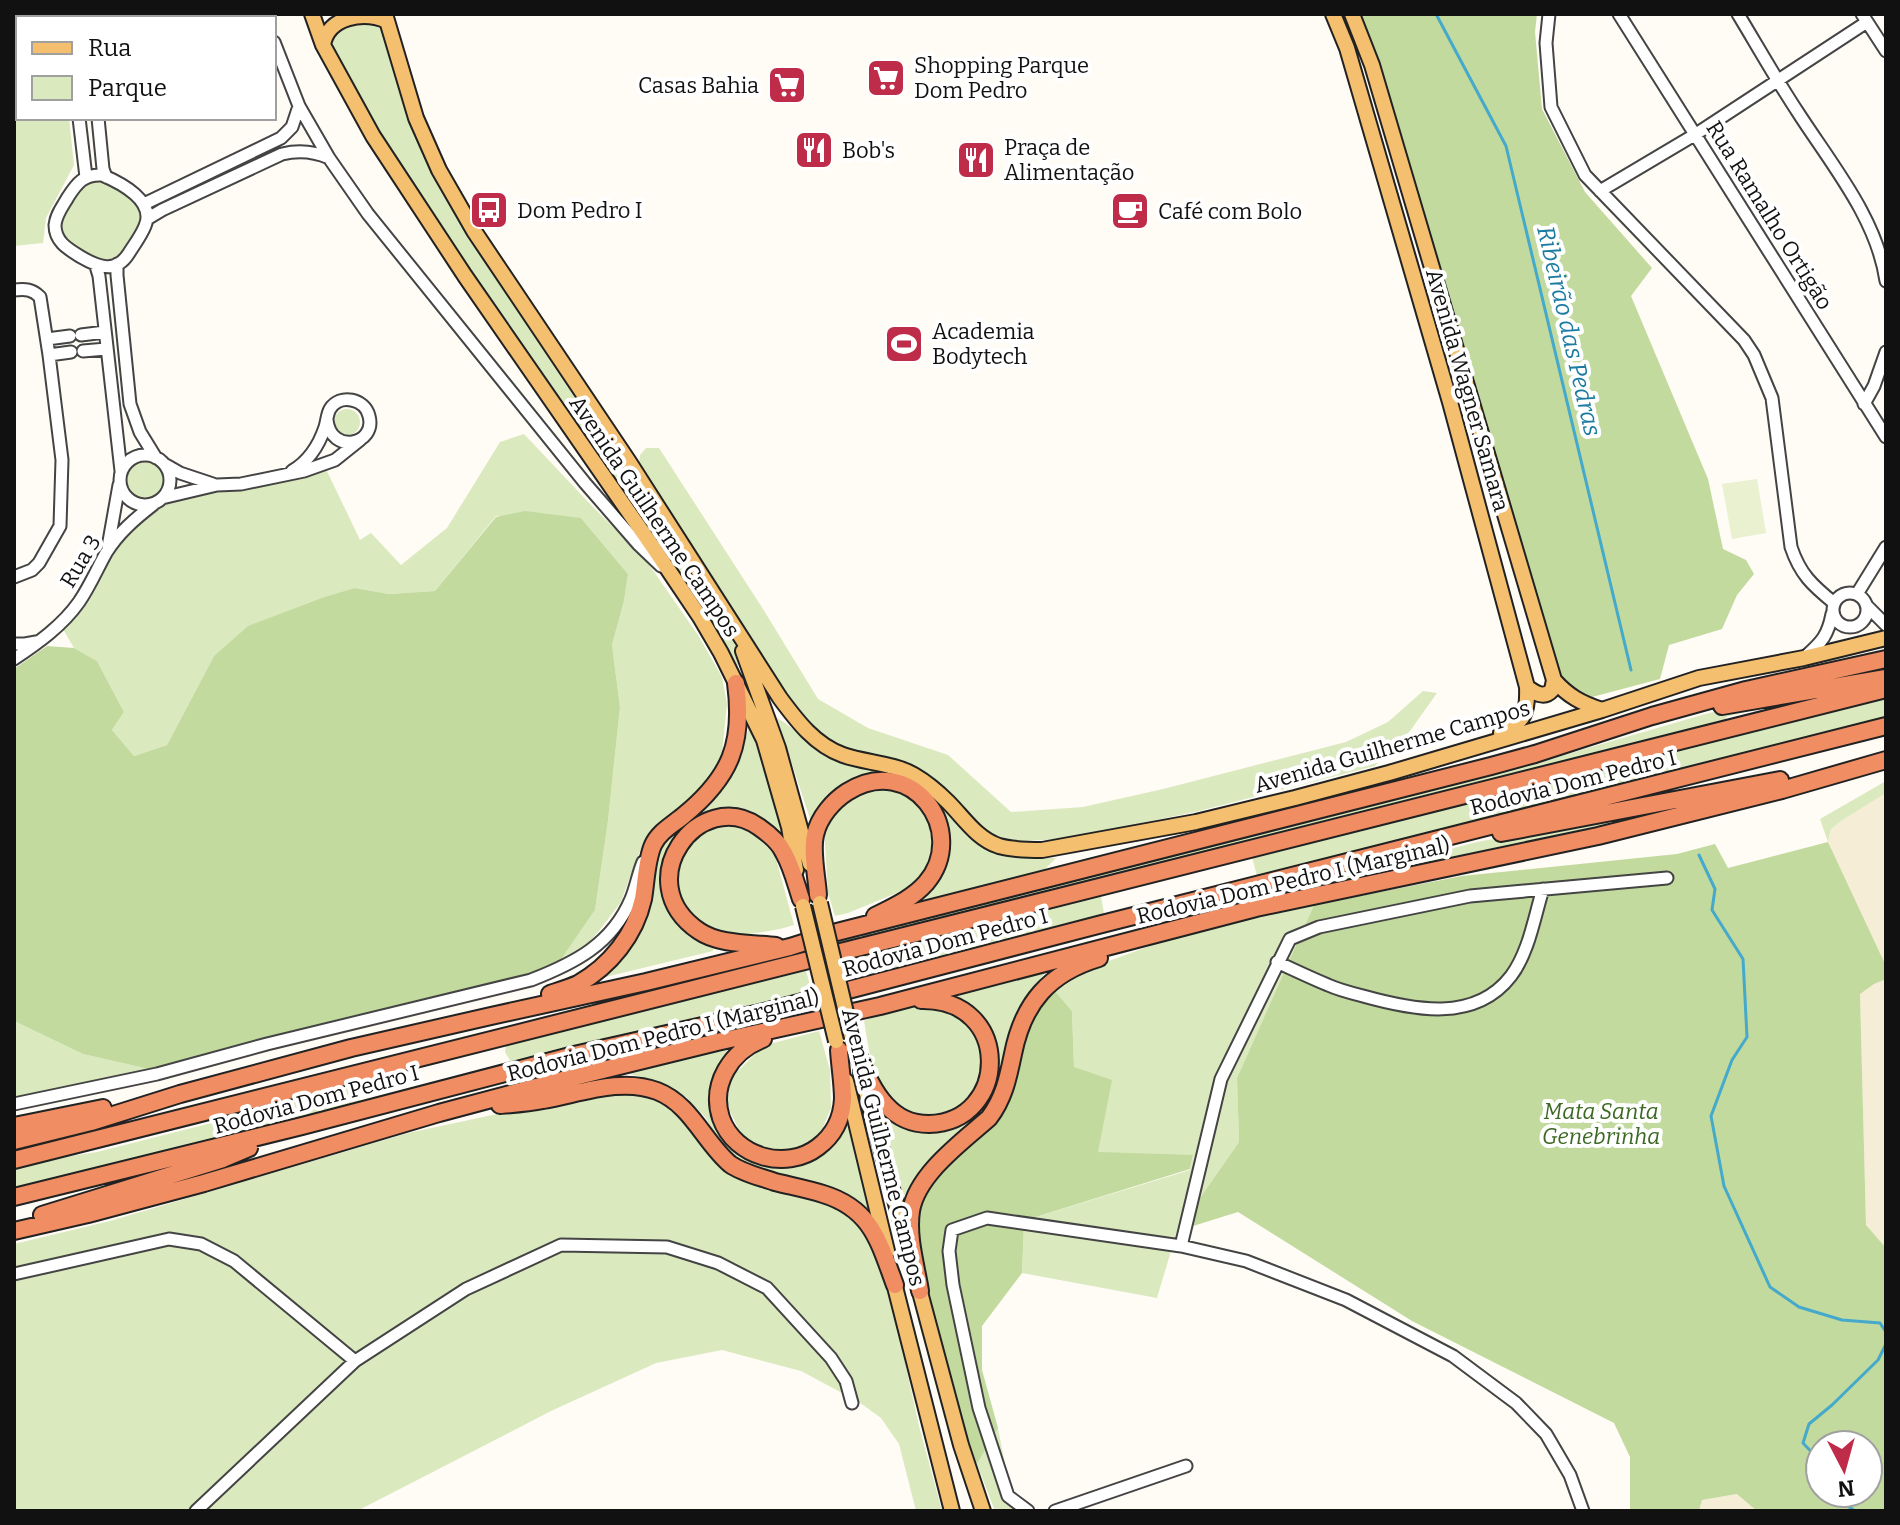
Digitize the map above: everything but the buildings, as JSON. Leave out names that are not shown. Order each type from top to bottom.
[{"type":"highway","points":[[1535,754],[1652,716],[1746,690],[1886,659]]},
{"type":"highway","points":[[14,1141],[351,1048],[790,947],[837,932],[1600,740],[1700,711],[1886,678]]},
{"type":"highway","points":[[491,1016],[577,985],[617,953],[641,909],[653,845],[665,829],[718,782],[731,758],[738,732],[736,683]]},
{"type":"highway","name":"Rodovia Dom Pedro I","points":[[14,1160],[1886,689]]},
{"type":"highway","name":"Rodovia Dom Pedro I","points":[[14,1197],[574,1055],[760,1013],[1886,726]]},
{"type":"highway","points":[[1392,850],[1478,838],[1886,758]]},
{"type":"highway","name":"Rodovia Dom Pedro I (Marginal)","points":[[14,1231],[190,1187],[439,1113],[717,1042],[880,1006],[1256,908],[1598,836],[1782,790],[1886,758]]},
{"type":"highway","points":[[811,901],[815,836],[823,816],[838,798],[859,784],[879,780],[896,781],[912,787],[924,798],[935,815],[941,838],[938,862],[926,882],[891,908],[837,932]]},
{"type":"highway","points":[[790,947],[726,940],[700,932],[674,905],[669,887],[669,869],[674,854],[685,836],[718,818],[736,817],[751,821],[769,834],[784,851],[811,901]]},
{"type":"highway","points":[[920,1291],[911,1233],[914,1200],[929,1174],[997,1107],[1004,1094],[1023,1022],[1048,983],[1087,962],[1186,933],[1256,908]]},
{"type":"highway","points":[[845,1044],[876,1094],[894,1114],[905,1120],[943,1123],[968,1110],[982,1093],[990,1058],[987,1040],[975,1020],[952,1004],[937,1000],[880,1006]]},
{"type":"highway","points":[[803,1023],[744,1048],[735,1055],[725,1071],[719,1090],[722,1119],[748,1151],[779,1160],[794,1158],[809,1154],[832,1135],[843,1101],[845,1044]]},
{"type":"highway","points":[[439,1113],[541,1100],[609,1087],[635,1086],[658,1091],[699,1125],[732,1166],[756,1176],[822,1194],[856,1210],[878,1240],[895,1285]]},
{"type":"highway","points":[[14,1126],[180,1094]]},
{"type":"highway","points":[[14,1223],[223,1159],[302,1126]]},
{"type":"main road","name":"Avenida Guilherme Campos","points":[[312,14],[323,45],[373,136],[707,629],[764,740],[811,901]]},
{"type":"main road","name":"Avenida Wagner Samara","points":[[1333,14],[1347,48],[1446,388],[1527,687]]},
{"type":"main road","name":"Avenida Wagner Samara","points":[[1352,14],[1372,65],[1554,680]]},
{"type":"main road","points":[[323,45],[325,36],[333,27],[347,19],[362,15],[386,18]]},
{"type":"main road","name":"Avenida Guilherme Campos","points":[[386,18],[416,118],[439,170],[460,207],[669,523],[780,698],[820,744],[843,755],[910,772],[947,801],[982,837],[999,846],[1042,850],[1196,822],[1389,773],[1699,678],[1804,658],[1886,638]]},
{"type":"main road","name":"Avenida Guilherme Campos","points":[[720,604],[748,661],[778,748],[845,1044],[895,1285],[952,1511]]},
{"type":"main road","points":[[1527,687],[1539,695],[1549,694],[1554,680]]},
{"type":"main road","points":[[1554,680],[1567,694],[1602,710]]},
{"type":"main road","points":[[1467,749],[1511,728],[1524,717],[1528,705],[1527,687]]},
{"type":"main road","name":"Avenida Guilherme Campos","points":[[845,1044],[983,1511]]},
{"type":"street","points":[[1549,14],[1546,43],[1551,107],[1585,175],[1744,340],[1754,355],[1772,398],[1795,561],[1808,581],[1833,608],[1841,625],[1856,627],[1864,620],[1867,606]]},
{"type":"street","name":"Rua Ramalho Ortigão","points":[[1619,14],[1886,437]]},
{"type":"street","points":[[1738,14],[1868,223],[1886,281]]},
{"type":"street","points":[[1600,191],[1696,134],[1864,18],[1886,51]]},
{"type":"street","points":[[276,47],[299,106],[329,158],[368,214],[585,483],[638,544],[675,580]]},
{"type":"street","points":[[144,204],[281,138],[292,127],[299,106]]},
{"type":"street","points":[[79,120],[86,177]]},
{"type":"street","points":[[98,120],[106,177]]},
{"type":"street","points":[[147,219],[282,154],[311,152],[329,158]]},
{"type":"street","points":[[86,177],[106,177],[139,197],[144,204],[145,227],[125,259],[117,264],[96,266],[62,244],[57,237],[58,214],[76,185],[86,177]]},
{"type":"street","points":[[117,264],[130,404],[140,432],[169,472],[168,491],[158,501]]},
{"type":"street","points":[[96,266],[122,490],[127,498],[144,505],[217,485],[241,484],[304,471],[335,460],[366,434],[370,426],[367,409],[353,400],[341,401],[330,410],[315,450],[288,473]]},
{"type":"street","points":[[14,290],[34,291],[40,297],[62,460],[60,526],[39,563],[32,570],[14,577]]},
{"type":"street","points":[[47,339],[105,332]]},
{"type":"street","points":[[49,355],[106,349]]},
{"type":"street","points":[[1864,404],[1886,352]]},
{"type":"street","points":[[327,420],[328,428],[338,440],[353,443],[360,440]]},
{"type":"street","points":[[108,551],[121,476],[132,459],[148,455],[180,473],[217,485]]},
{"type":"street","name":"Rua 3","points":[[14,659],[60,624],[78,604],[121,533],[158,501]]},
{"type":"street","points":[[1857,594],[1886,547]]},
{"type":"street","points":[[1804,658],[1822,642],[1829,629],[1833,608],[1844,594],[1862,597],[1886,625]]},
{"type":"street","points":[[14,644],[41,641]]},
{"type":"street","points":[[14,1104],[157,1074],[531,980],[564,968],[602,941],[618,922],[633,895],[644,859],[653,845]]},
{"type":"street","points":[[1181,1246],[1221,1079],[1290,939],[1319,927],[1470,896],[1667,878]]},
{"type":"street","points":[[1277,962],[1330,986],[1391,1004],[1452,1009],[1478,1002],[1494,994],[1523,956],[1543,889]]},
{"type":"street","points":[[1028,1511],[1008,1496],[979,1408],[953,1285],[949,1251],[952,1230],[987,1218],[1181,1246],[1246,1261],[1346,1300],[1453,1356],[1516,1403],[1546,1434],[1570,1475],[1583,1511]]},
{"type":"street","points":[[14,1274],[169,1239],[201,1244],[234,1261],[355,1361]]},
{"type":"street","points":[[196,1511],[355,1361],[466,1289],[561,1245],[667,1247],[718,1263],[767,1288],[831,1358],[846,1381],[852,1403]]},
{"type":"street","points":[[1055,1511],[1186,1466]]},
{"type":"shaded area","points":[[1886,793],[1886,966],[1828,842],[1831,829]]},
{"type":"shaded area","points":[[1886,979],[1886,1248],[1866,1225],[1860,993]]},
{"type":"shaded area","points":[[1738,1494],[1757,1511],[1699,1511],[1702,1500]]},
{"type":"green space","points":[[14,14],[57,14],[16,16],[16,120],[69,120],[74,165],[46,218],[43,243],[14,246]]},
{"type":"green space","points":[[1359,14],[1537,14],[1535,32],[1542,109],[1585,192],[1652,268],[1631,296],[1708,479],[1723,549],[1746,560],[1754,574],[1737,595],[1722,629],[1669,645],[1660,679],[1592,697],[1564,683],[1553,665]]},
{"type":"green space","points":[[364,18],[386,25],[439,176],[722,618],[742,660],[737,666],[377,137],[327,42],[334,30]]},
{"type":"green space","points":[[97,181],[125,195],[138,208],[140,215],[137,229],[123,251],[107,259],[86,254],[77,248],[64,234],[62,226],[64,215],[79,192],[86,184]]},
{"type":"green space","points":[[347,409],[356,413],[360,422],[356,431],[347,435],[338,431],[334,422],[338,413]]},
{"type":"green space","points":[[524,434],[645,559],[698,635],[722,677],[727,704],[722,753],[714,773],[695,795],[646,839],[621,902],[578,954],[558,964],[595,910],[620,707],[612,645],[628,574],[581,518],[496,516],[435,591],[389,594],[355,588],[214,656],[167,745],[134,756],[112,730],[124,712],[97,661],[74,648],[60,624],[105,555],[154,504],[324,465],[360,540],[371,533],[401,565],[447,528],[500,442]]},
{"type":"green space","points":[[646,448],[659,448],[818,699],[868,728],[948,755],[1011,812],[1083,807],[1346,742],[1388,722],[1423,691],[1437,693],[1410,731],[1375,766],[1195,812],[1063,839],[1021,841],[990,835],[877,759],[824,740],[778,690],[639,464],[640,455]]},
{"type":"green space","points":[[145,460],[160,466],[166,481],[160,496],[145,502],[130,496],[124,481],[130,466]]},
{"type":"green space","points":[[1757,479],[1766,533],[1732,539],[1722,484]]},
{"type":"green space","points":[[525,511],[581,518],[628,574],[612,645],[620,707],[595,910],[558,964],[531,974],[153,1070],[83,1054],[14,1021],[14,669],[47,646],[74,648],[97,661],[124,712],[112,730],[134,756],[167,745],[214,656],[248,626],[355,588],[389,594],[435,591],[496,517]]},
{"type":"green space","points":[[1886,698],[1886,717],[1257,876],[1252,857]]},
{"type":"green space","points":[[1786,701],[1726,717],[1726,721],[838,944],[837,939],[1533,764],[1725,709]]},
{"type":"green space","points":[[777,718],[830,757],[912,777],[937,799],[964,832],[985,846],[1019,856],[1056,858],[1043,871],[922,901],[938,879],[946,860],[944,829],[933,801],[912,782],[883,775],[866,777],[831,791],[811,822]]},
{"type":"green space","points":[[749,727],[765,767],[783,838],[756,816],[728,810],[702,817],[681,833],[667,856],[662,883],[669,910],[691,935],[713,945],[713,951],[593,980],[623,953],[656,848],[729,774]]},
{"type":"green space","points":[[1886,781],[1886,793],[1831,829],[1828,842],[1820,819]]},
{"type":"green space","points":[[875,786],[907,790],[926,815],[933,843],[924,873],[904,890],[835,916],[828,893],[824,827],[841,799]]},
{"type":"green space","points":[[1710,799],[1592,831],[1339,881],[1339,878],[1477,842]]},
{"type":"green space","points":[[729,825],[751,831],[775,855],[794,925],[747,934],[721,934],[707,928],[686,908],[675,882],[681,855],[705,831]]},
{"type":"green space","name":"Mata Santa Genebrinha","points":[[1828,842],[1886,966],[1886,979],[1860,994],[1866,1225],[1886,1248],[1886,1511],[1757,1511],[1737,1494],[1702,1500],[1699,1511],[1630,1511],[1630,1457],[1614,1423],[1412,1321],[1238,1212],[1177,1231],[1239,1142],[1237,1078],[1314,905],[1462,876],[1677,854],[1715,844],[1728,868]]},
{"type":"green space","points":[[1101,896],[1104,914],[846,980],[842,961]]},
{"type":"green space","points":[[1314,905],[1237,1078],[1239,1142],[1177,1231],[1157,1298],[1022,1273],[1024,1226],[1029,1219],[1190,1170],[1193,1156],[1098,1153],[1074,1068],[1072,1011],[1048,983],[1186,933]]},
{"type":"green space","points":[[806,971],[812,992],[512,1064],[505,1052],[506,1045]]},
{"type":"green space","points":[[1047,971],[1029,992],[1011,1031],[998,1090],[984,1114],[929,1160],[903,1197],[897,1191],[874,1108],[890,1119],[951,1126],[994,1076],[996,1052],[990,1026],[974,1008],[954,995]]},
{"type":"green space","points":[[1048,983],[1072,1011],[1074,1067],[1112,1080],[1098,1152],[1193,1155],[1190,1169],[1029,1219],[1024,1225],[1022,1273],[982,1326],[982,1370],[998,1428],[977,1464],[933,1341],[911,1211],[929,1174],[1012,1094],[1016,1043]]},
{"type":"green space","points":[[914,1006],[957,1012],[980,1037],[984,1070],[973,1094],[954,1110],[930,1115],[903,1110],[883,1091],[871,1062],[864,1021]]},
{"type":"green space","points":[[14,1021],[83,1054],[153,1070],[14,1098]]},
{"type":"green space","points":[[819,1031],[830,1070],[831,1108],[819,1137],[792,1152],[762,1150],[740,1132],[727,1105],[731,1078],[766,1045]]},
{"type":"green space","points":[[735,1046],[723,1060],[720,1128],[775,1165],[839,1136],[848,1119],[869,1208],[865,1209],[841,1192],[775,1176],[742,1162],[719,1143],[706,1118],[686,1097],[658,1082],[626,1073]]},
{"type":"green space","points":[[628,1086],[669,1098],[726,1159],[833,1198],[878,1240],[919,1426],[942,1511],[916,1511],[899,1444],[881,1418],[859,1402],[801,1371],[722,1350],[656,1363],[551,1411],[357,1511],[14,1511],[14,1244],[110,1221],[408,1133]]},
{"type":"green space","points":[[354,1087],[360,1102],[14,1190],[14,1169],[41,1161],[97,1152]]},
{"type":"green space","points":[[998,1428],[1016,1511],[995,1511],[977,1464]]},
{"type":"waterway","name":"Ribeirão das Pedras","points":[[1436,14],[1506,146],[1631,670]]},
{"type":"waterway","name":"Ribeirão das Pedras","points":[[1699,855],[1715,889],[1712,910],[1743,959],[1747,1037],[1732,1060],[1711,1116],[1724,1186],[1770,1287],[1799,1307],[1842,1320],[1880,1323],[1886,1332]]},
{"type":"waterway","name":"Ribeirão das Pedras","points":[[1807,1429],[1809,1424],[1878,1360],[1886,1344]]},
{"type":"waterway","name":"Ribeirão das Pedras","points":[[1804,1440],[1804,1444]]},
{"type":"place","name":"Shopping Parque Dom Pedro","points":[[886,78]]},
{"type":"place","name":"Casas Bahia","points":[[787,85]]},
{"type":"place","name":"Bob's","points":[[814,150]]},
{"type":"place","name":"Praça de Alimentação","points":[[976,160]]},
{"type":"place","name":"Dom Pedro I","points":[[489,210]]},
{"type":"place","name":"Café com Bolo","points":[[1130,211]]},
{"type":"place","name":"Academia Bodytech","points":[[904,344]]}]
